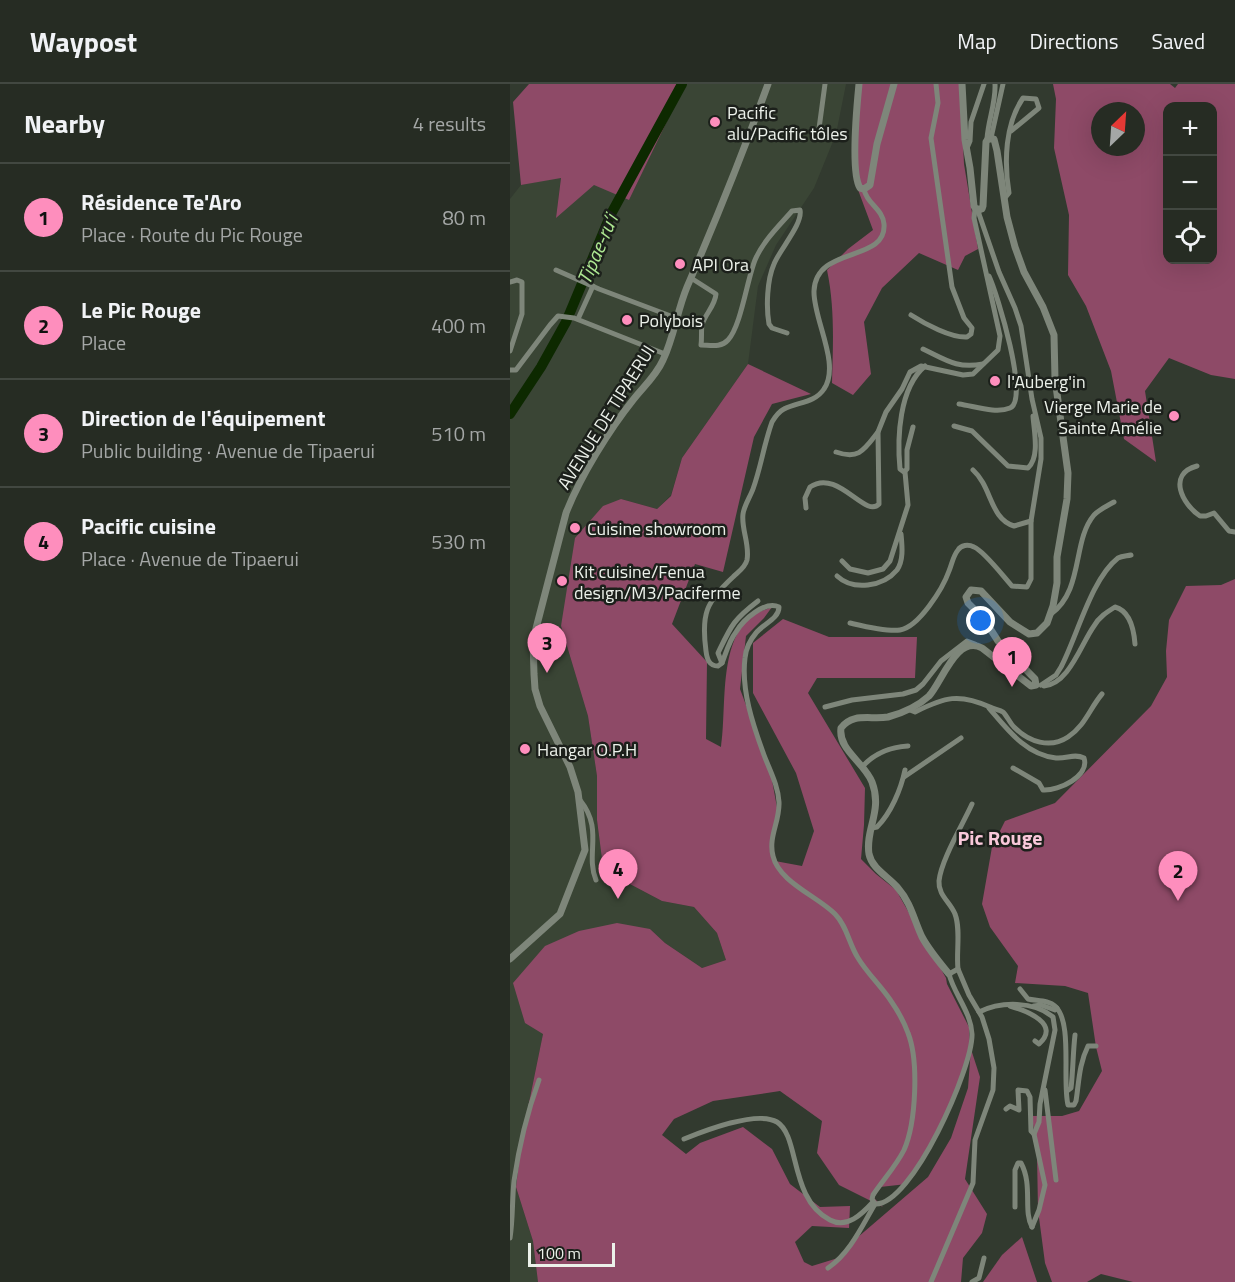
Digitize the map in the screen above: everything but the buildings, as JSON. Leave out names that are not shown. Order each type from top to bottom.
[{"type":"street","name":"AVENUE DE TIPAERUI","points":[[510,959],[560,914],[585,850],[580,800],[570,767],[546,721],[535,689],[533,640],[566,513],[598,451],[632,401],[658,369],[768,84]]},
{"type":"street","points":[[818,135],[825,84]]},
{"type":"street","points":[[859,84],[856,177],[860,188],[864,189]]},
{"type":"street","points":[[864,189],[870,184],[877,144],[894,84]]},
{"type":"street","points":[[911,315],[960,338],[967,338],[972,328],[964,318],[952,287],[941,215],[931,138],[938,104],[936,84]]},
{"type":"street","points":[[850,624],[901,630],[917,620],[949,573],[958,548],[963,546],[969,545],[981,551],[1012,586],[1027,587],[1031,579],[1031,521],[1041,459],[1041,438],[1032,399],[1021,326],[977,209],[966,149],[962,84]]},
{"type":"street","points":[[966,149],[970,141],[971,122],[984,84]]},
{"type":"street","points":[[989,139],[987,127],[995,84]]},
{"type":"street","points":[[837,452],[856,456],[878,432],[886,412],[915,367],[925,366],[969,375],[998,350],[1000,336],[987,268],[974,218],[977,209],[984,206],[989,139],[1004,84]]},
{"type":"street","points":[[1004,199],[1009,193],[1006,151],[1011,131],[1023,98],[1036,99],[1039,108],[1011,131]]},
{"type":"street","points":[[989,139],[996,142],[1008,224],[1018,258],[1047,318],[1056,345],[1055,379],[1068,481],[1057,557],[1057,583],[1047,623],[1037,633],[1029,634],[1010,622],[981,591],[971,590],[966,597],[968,603],[984,619],[998,640],[1039,685]]},
{"type":"street","points":[[828,1268],[851,1244],[874,1203],[873,1195],[904,1149],[915,1093],[909,1035],[892,1002],[858,959],[845,927],[835,915],[786,876],[773,859],[771,846],[779,800],[747,696],[745,659],[750,640],[756,632],[776,616],[779,607],[771,605],[765,607],[745,621],[736,632],[722,663],[718,666],[712,665],[706,657],[705,616],[713,596],[747,562],[743,512],[753,490],[772,422],[785,408],[819,396],[828,381],[828,358],[814,296],[816,280],[826,265],[875,246],[884,226],[881,214],[864,194],[864,189]]},
{"type":"street","points":[[692,278],[716,294],[702,326],[701,345],[716,346],[724,343],[732,332],[755,259],[760,250],[792,211],[800,210],[799,221],[780,249],[770,276],[769,324],[772,328],[787,333]]},
{"type":"street","points":[[959,404],[1001,410],[1015,404],[1017,393],[1010,344],[987,268]]},
{"type":"street","points":[[556,270],[676,318]]},
{"type":"street","points":[[510,282],[517,280],[522,282],[524,305],[510,351]]},
{"type":"street","points":[[576,319],[592,286]]},
{"type":"street","points":[[510,370],[516,370],[558,316],[576,319],[665,354]]},
{"type":"street","points":[[923,349],[955,365],[969,367],[984,364]]},
{"type":"street","points":[[905,472],[900,470],[899,460],[902,412],[914,378],[925,366]]},
{"type":"street","points":[[954,426],[972,431],[1008,466],[1028,468],[1034,458],[1035,446],[1032,399]]},
{"type":"street","points":[[842,561],[850,569],[862,573],[883,569],[891,561],[908,504],[905,472],[909,438],[913,427]]},
{"type":"street","points":[[806,508],[805,498],[810,487],[822,482],[838,486],[867,506],[877,507],[879,504],[878,432]]},
{"type":"street","points":[[1197,466],[1184,471],[1180,477],[1179,484],[1188,504],[1200,516],[1214,513],[1229,531],[1235,532]]},
{"type":"street","points":[[973,470],[986,485],[998,515],[1004,521],[1014,526],[1031,521]]},
{"type":"street","points":[[1051,614],[1060,608],[1070,588],[1077,571],[1088,525],[1101,509],[1114,502]]},
{"type":"street","points":[[837,576],[848,584],[861,586],[890,577],[898,569],[902,555],[900,529]]},
{"type":"street","points":[[1039,685],[1050,681],[1061,667],[1092,595],[1106,572],[1120,557],[1131,555]]},
{"type":"street","points":[[722,663],[718,653],[731,625],[758,601]]},
{"type":"street","points":[[825,707],[852,700],[903,694],[916,690],[941,661],[967,641],[976,644],[1031,686],[1055,684],[1081,648],[1094,625],[1104,614],[1115,607],[1123,610],[1131,623],[1135,644]]},
{"type":"street","points":[[684,1139],[734,1121],[762,1119],[775,1121],[784,1129],[805,1195],[826,1218],[835,1223],[845,1223],[874,1203],[886,1202],[918,1168],[931,1146],[961,1080],[971,1047],[972,1033],[949,974],[923,939],[908,901],[874,865],[869,855],[869,840],[876,800],[871,781],[863,766],[841,741],[841,728],[844,723],[860,717],[886,717],[910,710],[930,695],[955,657],[970,645],[976,644]]},
{"type":"street","points":[[910,710],[915,712],[937,701],[961,698],[977,701],[1003,712],[1014,728],[1041,744],[1058,742],[1069,736],[1085,720],[1102,694]]},
{"type":"street","points":[[987,706],[1013,735],[1035,752],[1056,758],[1080,756],[1084,758],[1086,764],[1072,781],[1048,790],[1043,790],[1039,783],[1013,768]]},
{"type":"street","points":[[904,777],[961,738]]},
{"type":"street","points":[[863,766],[869,759],[886,750],[908,746]]},
{"type":"street","points":[[872,828],[881,823],[895,798],[905,770]]},
{"type":"street","points":[[580,800],[592,824],[593,873],[596,880]]},
{"type":"street","points":[[931,1282],[974,1183],[975,1140],[993,1090],[993,1057],[989,1039],[958,969],[955,914],[941,894],[939,882],[943,867],[972,804]]},
{"type":"street","points":[[949,974],[958,969]]},
{"type":"street","points":[[1020,989],[1028,999],[1050,1003],[1057,1008],[1063,1022],[1068,1105],[1074,1105],[1080,1067],[1088,1046],[1096,1046]]},
{"type":"street","points":[[979,1012],[995,1005],[1031,1007],[1041,1005],[1055,1010],[1057,1008]]},
{"type":"street","points":[[1003,1005],[1024,1012],[1044,1023],[1046,1030],[1043,1040],[1039,1044],[1035,1041]]},
{"type":"street","points":[[1031,1007],[1049,1014],[1055,1023],[1039,1122],[1034,1134]]},
{"type":"street","points":[[1067,1091],[1071,1088],[1072,1083],[1076,1035]]},
{"type":"street","points":[[510,1238],[519,1152],[527,1113],[539,1080]]},
{"type":"street","points":[[1044,1085],[1056,1180]]},
{"type":"street","points":[[1006,1109],[1010,1106],[1019,1110],[1018,1090],[1027,1090],[1030,1097],[1031,1131],[1034,1134],[1045,1185],[1032,1227],[1028,1220],[1028,1180],[1021,1163],[1018,1163],[1015,1170],[1015,1207]]},
{"type":"street","points":[[972,1282],[979,1278],[984,1258]]},
{"type":"shaded area","points":[[529,84],[685,84],[629,200],[594,185],[556,218],[561,178],[521,185],[513,102]]},
{"type":"shaded area","points":[[685,84],[846,84],[836,134],[814,188],[776,245],[758,286],[748,364],[682,458],[671,495],[657,509],[621,499],[561,626],[588,716],[597,776],[597,820],[602,859],[626,882],[662,901],[694,907],[717,933],[726,960],[702,968],[665,943],[650,929],[543,1034],[522,1137],[516,1187],[533,1241],[538,1282],[510,1282],[510,199],[521,185],[561,177],[556,218],[594,184],[629,200]]},
{"type":"shaded area","points":[[858,84],[960,84],[964,164],[978,249],[965,256],[958,270],[919,253],[882,288],[864,322],[871,374],[853,395],[832,383],[832,312],[827,270],[848,249],[873,230],[854,179]]},
{"type":"shaded area","points":[[1053,84],[1170,84],[1175,88],[1178,84],[1235,84],[1235,379],[1211,375],[1169,358],[1145,391],[1156,462],[1124,439],[1111,371],[1086,306],[1068,275],[1069,215],[1054,148],[1056,99]]},
{"type":"shaded area","points":[[748,364],[811,394],[772,404],[754,437],[723,572],[695,564],[672,624],[707,662],[706,739],[721,747],[726,678],[733,643],[740,628],[751,617],[772,607],[746,636],[740,689],[770,769],[778,813],[771,852],[775,861],[802,866],[814,831],[796,773],[753,693],[753,643],[783,619],[829,637],[917,637],[915,678],[817,678],[808,693],[865,788],[861,859],[896,890],[946,978],[969,1027],[970,1046],[971,1049],[980,1077],[965,1179],[987,1214],[982,1233],[963,1258],[961,1282],[538,1282],[533,1241],[516,1187],[522,1137],[543,1034],[525,1023],[513,983],[545,946],[579,931],[617,923],[650,929],[665,943],[702,968],[726,960],[717,933],[694,907],[662,901],[626,882],[602,859],[597,820],[597,776],[588,716],[561,626],[575,538],[603,506],[621,499],[657,509],[671,496],[682,458]],"holes":[[[971,1049],[968,1088],[951,1138],[928,1177],[858,1237],[838,1258],[812,1266],[804,1262],[795,1242],[812,1226],[849,1228],[850,1206],[820,1207],[790,1184],[772,1149],[743,1127],[700,1143],[686,1154],[662,1135],[674,1119],[713,1101],[780,1091],[822,1121],[817,1153],[839,1185],[883,1207],[874,1198],[880,1187],[907,1184],[944,1118]]]},
{"type":"shaded area","points":[[1235,579],[1235,1282],[1133,1282],[1101,1274],[1087,1282],[1052,1282],[1045,1263],[1038,1210],[1037,1154],[1032,1116],[1062,1116],[1079,1111],[1102,1071],[1088,993],[1065,986],[1015,983],[1018,966],[990,927],[982,904],[992,847],[1005,821],[1055,803],[1151,706],[1167,677],[1166,651],[1169,620],[1186,586],[1221,585]]},
{"type":"shaded area","points":[[1022,1237],[1037,1282],[983,1282],[1002,1255]]},
{"type":"waterway","name":"Tipae-ru’i","points":[[510,414],[541,367],[566,322],[611,214],[682,84]]},
{"type":"place","name":"Pacific alu/Pacific tôles","points":[[715,122]]},
{"type":"place","name":"API Ora","points":[[680,264]]},
{"type":"place","name":"Polybois","points":[[627,320]]},
{"type":"place","name":"l'Auberg'in","points":[[995,381]]},
{"type":"place","name":"Vierge Marie de Sainte Amélie","points":[[1174,416]]},
{"type":"place","name":"Cuisine showroom","points":[[575,528]]},
{"type":"place","name":"Kit cuisine/Fenua design/M3/Paciferme","points":[[562,581]]},
{"type":"place","name":"Direction de l'équipement","points":[[547,673]]},
{"type":"place","name":"Résidence Te'Aro","points":[[1012,687]]},
{"type":"place","name":"Hangar O.P.H","points":[[525,749]]},
{"type":"place","name":"Pacific cuisine","points":[[618,899]]},
{"type":"place","name":"Le Pic Rouge","points":[[1178,901]]},
{"type":"district","name":"Pic Rouge","points":[[1000,837]]}]
